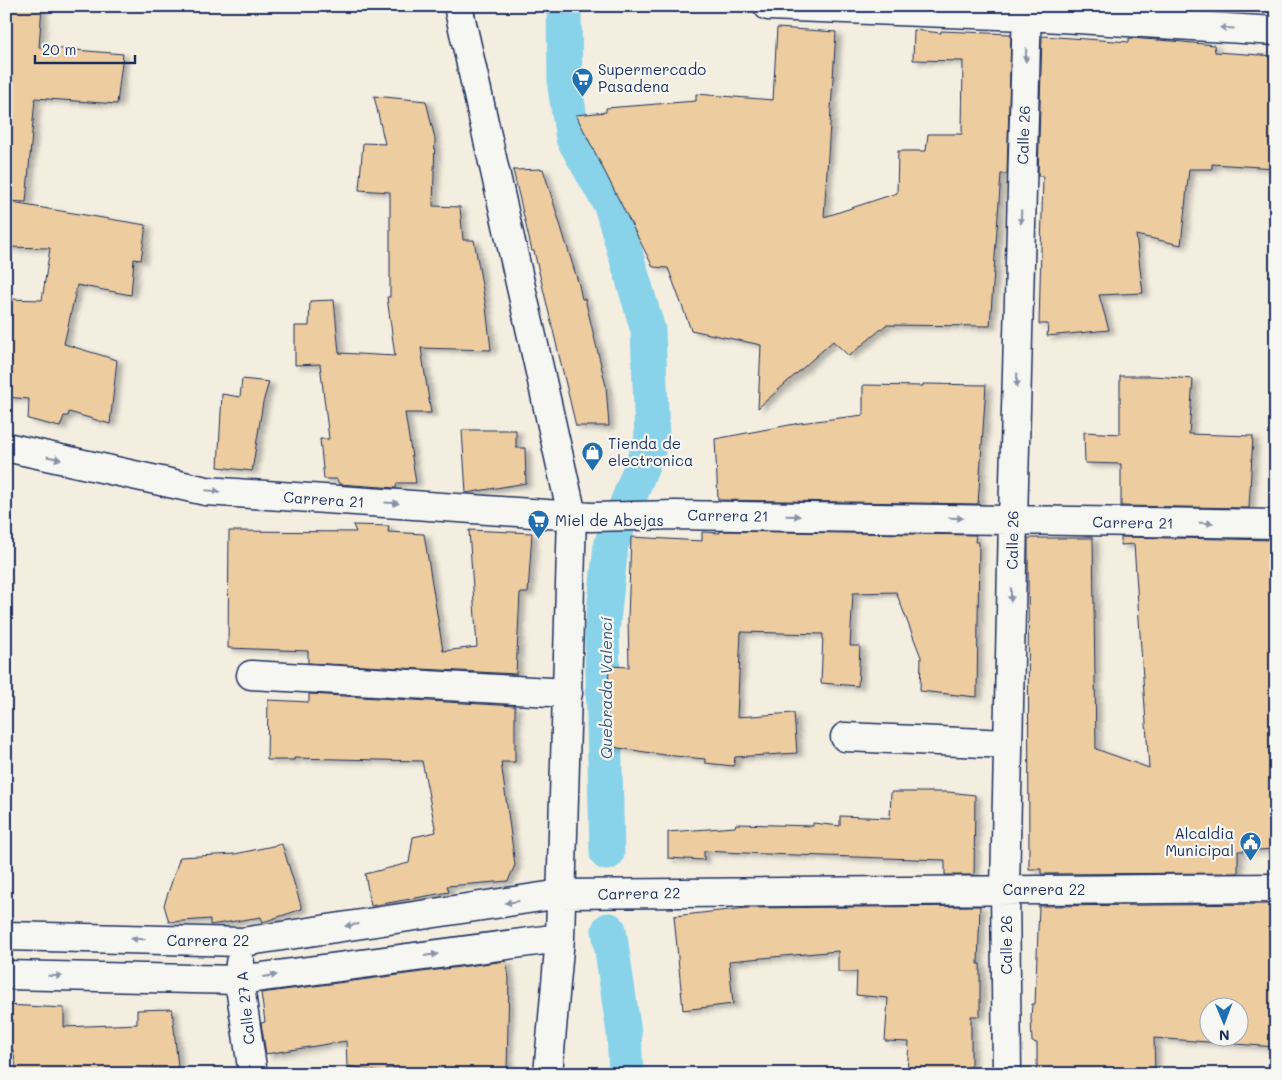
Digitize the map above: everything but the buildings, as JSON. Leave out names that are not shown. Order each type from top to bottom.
[{"type":"street","points":[[458,6],[582,516],[568,693],[560,938],[548,1074]]},
{"type":"street","points":[[768,6],[1027,11],[1276,32]]},
{"type":"street","name":"Calle 26","points":[[1007,1074],[1006,889],[1008,744],[1027,11]]},
{"type":"street","name":"Carrera 21","points":[[6,447],[206,491],[582,516],[675,515],[1276,524]]},
{"type":"street","points":[[251,675],[568,693]]},
{"type":"street","points":[[844,737],[1008,744]]},
{"type":"street","name":"Carrera 22","points":[[6,936],[242,942],[560,894],[1276,888]]},
{"type":"street","points":[[6,975],[239,980],[560,938]]},
{"type":"street","name":"Calle 27 A","points":[[242,942],[239,980],[253,1074]]},
{"type":"waterway","name":"Quebrada Valencí","points":[[564,6],[565,87],[573,138],[611,205],[648,330],[652,439],[611,545],[602,631],[607,853]]},
{"type":"waterway","name":"Quebrada Valencí","points":[[609,930],[624,1033],[626,1074]]},
{"type":"place","name":"Supermercado Pasadena","points":[[582,97]]},
{"type":"place","name":"Tienda de electronica","points":[[592,471]]},
{"type":"place","name":"Miel de Abejas","points":[[539,539]]},
{"type":"place","name":"Alcaldia Municipal","points":[[1250,861]]}]
